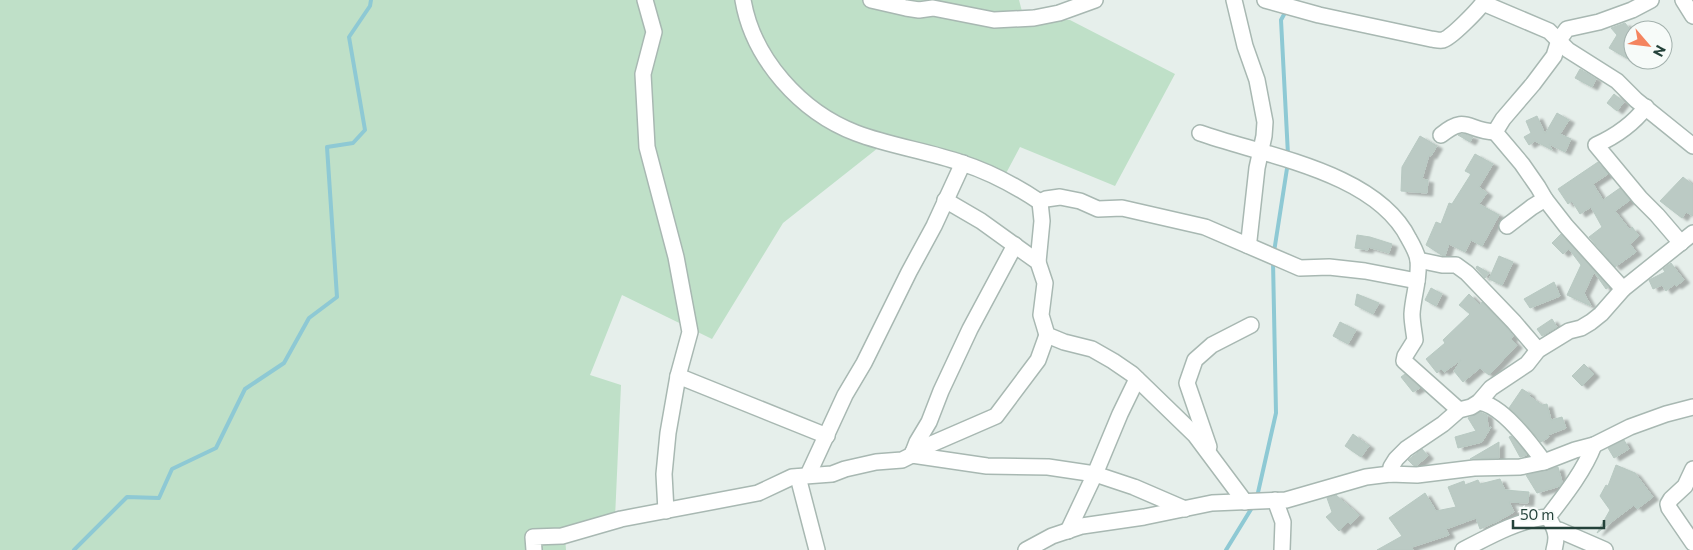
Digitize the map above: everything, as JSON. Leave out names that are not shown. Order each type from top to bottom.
[{"type":"street","points":[[645,0],[654,32],[643,74],[647,147],[676,257],[690,332],[678,376],[668,433],[664,474],[666,511]]},
{"type":"street","points":[[743,0],[745,14],[760,49],[776,72],[797,96],[824,116],[856,133],[963,163],[1016,186],[1040,202]]},
{"type":"street","points":[[875,0],[906,8],[919,10],[933,8],[994,20],[1034,18],[1059,13],[1095,0]]},
{"type":"street","points":[[1234,0],[1245,46],[1257,80],[1265,122],[1247,245]]},
{"type":"street","points":[[1264,0],[1319,15],[1442,40],[1453,33],[1484,2],[1549,31],[1568,50],[1617,81],[1693,146]]},
{"type":"street","points":[[1495,132],[1503,119],[1534,84],[1554,56],[1559,40],[1567,29],[1598,22],[1632,10],[1651,0]]},
{"type":"street","points":[[1682,0],[1693,16]]},
{"type":"street","points":[[1390,474],[1396,459],[1406,450],[1443,424],[1459,410],[1471,407],[1479,402],[1491,388],[1526,364],[1538,350],[1569,331],[1581,328],[1591,322],[1601,314],[1623,289],[1687,238],[1657,215],[1640,198],[1596,145],[1620,132],[1636,120],[1646,107]]},
{"type":"street","points":[[1441,136],[1453,126],[1461,124],[1485,132],[1495,132],[1522,164],[1545,199],[1584,247],[1623,289]]},
{"type":"street","points":[[1200,133],[1260,152],[1289,158],[1372,197],[1389,212],[1405,231],[1418,260],[1412,314],[1415,340],[1404,361],[1459,410]]},
{"type":"street","points":[[817,550],[803,476],[826,436],[845,395],[934,226],[963,163]]},
{"type":"street","points":[[1040,202],[1060,197],[1080,201],[1098,209],[1122,208],[1205,226],[1300,268],[1329,266],[1417,281]]},
{"type":"street","points":[[1507,226],[1545,199]]},
{"type":"street","points":[[945,200],[981,221],[1038,262]]},
{"type":"street","points":[[534,550],[533,537],[562,536],[621,519],[758,494],[792,477],[832,474],[876,462],[902,460],[996,416],[1038,360],[1047,335],[1041,315],[1045,284],[1038,262],[1042,221],[1040,202]]},
{"type":"street","points":[[913,454],[970,329],[1015,245]]},
{"type":"street","points":[[1418,260],[1456,266],[1467,273],[1538,350]]},
{"type":"street","points":[[1214,460],[1187,384],[1195,360],[1212,345],[1251,325]]},
{"type":"street","points":[[1047,335],[1064,342],[1092,349],[1113,360],[1137,379],[1195,435],[1245,502]]},
{"type":"street","points":[[678,376],[826,436]]},
{"type":"street","points":[[1068,531],[1137,379]]},
{"type":"street","points":[[1479,402],[1484,402],[1510,422],[1525,436],[1544,462]]},
{"type":"street","points":[[1026,550],[1052,536],[1082,526],[1144,517],[1212,503],[1286,500],[1366,477],[1390,474],[1417,475],[1474,468],[1520,468],[1544,462],[1575,450],[1594,446],[1630,427],[1693,407]]},
{"type":"street","points":[[1463,550],[1486,538],[1521,524],[1537,518],[1548,517],[1574,482],[1590,457],[1594,446]]},
{"type":"street","points":[[913,454],[988,466],[1048,467],[1095,474],[1134,487],[1184,509]]},
{"type":"street","points":[[1693,469],[1685,486],[1668,504],[1693,543]]},
{"type":"street","points":[[1275,500],[1282,522],[1282,550]]},
{"type":"street","points":[[1548,517],[1556,531],[1557,538],[1554,550]]},
{"type":"street","points":[[1556,531],[1559,530],[1605,550]]},
{"type":"green space","points":[[0,0],[1019,0],[1024,19],[1070,20],[1175,74],[1115,186],[1020,147],[1003,179],[883,144],[783,223],[712,339],[622,295],[590,375],[621,385],[615,518],[565,537],[566,550],[0,550]]},
{"type":"building","points":[[1623,24],[1623,56],[1609,48],[1617,35],[1611,28]]},
{"type":"building","points":[[1580,69],[1596,79],[1592,87],[1575,78]]},
{"type":"building","points":[[1614,94],[1624,102],[1617,111],[1607,103]]},
{"type":"building","points":[[1557,113],[1569,120],[1560,134],[1571,139],[1565,152],[1549,144],[1552,150],[1535,141],[1529,145],[1524,137],[1531,133],[1526,121],[1537,116],[1545,134]]},
{"type":"building","points":[[1462,134],[1473,137],[1470,142],[1458,135]]},
{"type":"building","points":[[1420,136],[1437,146],[1431,156],[1429,155],[1422,179],[1428,180],[1427,193],[1401,191],[1402,167]]},
{"type":"building","points":[[1475,154],[1493,164],[1479,187],[1487,193],[1479,204],[1499,215],[1482,246],[1471,240],[1465,252],[1449,244],[1445,256],[1443,256],[1426,245],[1436,222],[1441,224],[1449,203],[1452,204],[1471,174],[1465,171]]},
{"type":"building","points":[[1598,162],[1608,174],[1593,184],[1603,200],[1620,188],[1630,200],[1615,211],[1630,230],[1632,227],[1639,236],[1630,244],[1636,252],[1615,267],[1589,237],[1602,227],[1591,207],[1580,214],[1572,201],[1568,204],[1558,189]]},
{"type":"building","points":[[1683,177],[1693,185],[1693,216],[1686,212],[1682,218],[1660,201]]},
{"type":"building","points":[[1561,234],[1609,287],[1606,289],[1594,272],[1584,293],[1591,306],[1567,295],[1581,265],[1569,249],[1563,254],[1552,243]]},
{"type":"building","points":[[1357,235],[1392,244],[1389,253],[1368,247],[1368,250],[1355,248]]},
{"type":"building","points":[[1499,256],[1513,262],[1502,285],[1489,279]]},
{"type":"building","points":[[1671,263],[1684,280],[1666,291],[1662,285],[1653,289],[1649,280],[1665,272],[1663,269]]},
{"type":"building","points":[[1477,266],[1489,273],[1485,278],[1476,268]]},
{"type":"building","points":[[1554,282],[1560,296],[1530,308],[1524,299]]},
{"type":"building","points":[[1431,288],[1442,294],[1436,306],[1425,300]]},
{"type":"building","points":[[1357,294],[1379,303],[1373,314],[1355,305]]},
{"type":"building","points":[[1469,294],[1480,305],[1482,302],[1507,328],[1513,336],[1511,339],[1517,345],[1489,375],[1480,368],[1463,382],[1454,371],[1461,360],[1444,372],[1441,369],[1437,373],[1426,359],[1445,343],[1443,340],[1470,314],[1459,305]]},
{"type":"building","points":[[1552,319],[1557,327],[1542,336],[1537,329]]},
{"type":"building","points":[[1340,322],[1356,330],[1348,344],[1333,336]]},
{"type":"building","points":[[1584,364],[1594,374],[1582,386],[1572,376]]},
{"type":"building","points":[[1405,374],[1420,388],[1413,392],[1401,377]]},
{"type":"building","points":[[1522,389],[1542,405],[1547,404],[1551,420],[1562,417],[1566,428],[1548,435],[1549,437],[1541,442],[1509,408]]},
{"type":"building","points":[[1480,412],[1487,415],[1488,428],[1491,427],[1482,442],[1458,448],[1455,437],[1476,431],[1468,418]]},
{"type":"building","points":[[1353,434],[1369,446],[1361,457],[1345,446]]},
{"type":"building","points":[[1511,436],[1527,455],[1520,457],[1509,437]]},
{"type":"building","points":[[1624,440],[1629,449],[1614,458],[1608,448]]},
{"type":"building","points":[[1499,442],[1499,458],[1470,459]]},
{"type":"building","points":[[1422,449],[1428,456],[1416,466],[1413,465],[1408,460]]},
{"type":"building","points":[[1616,465],[1635,473],[1653,497],[1637,509],[1634,505],[1597,533],[1610,510],[1600,496],[1606,485],[1608,486]]},
{"type":"building","points":[[1558,467],[1562,482],[1560,486],[1537,493],[1526,475]]},
{"type":"building","points":[[1500,479],[1505,490],[1529,492],[1528,503],[1509,502],[1514,512],[1498,521],[1480,529],[1476,518],[1446,529],[1449,535],[1412,547],[1413,550],[1377,550],[1402,536],[1389,518],[1425,493],[1436,511],[1456,507],[1448,487],[1464,481],[1465,485],[1478,480],[1480,484]]},
{"type":"building","points":[[1336,495],[1359,515],[1351,524],[1348,522],[1339,531],[1326,517],[1332,512],[1327,498]]},
{"type":"waterway","points":[[74,550],[127,497],[159,498],[172,469],[216,448],[245,389],[284,363],[309,318],[337,297],[327,147],[353,143],[365,130],[349,37],[370,6],[371,0]]},
{"type":"waterway","points":[[1287,9],[1281,20],[1288,155]]},
{"type":"waterway","points":[[1274,252],[1288,162]]},
{"type":"waterway","points":[[1257,497],[1276,413],[1273,261]]},
{"type":"waterway","points":[[1226,550],[1253,506]]}]
